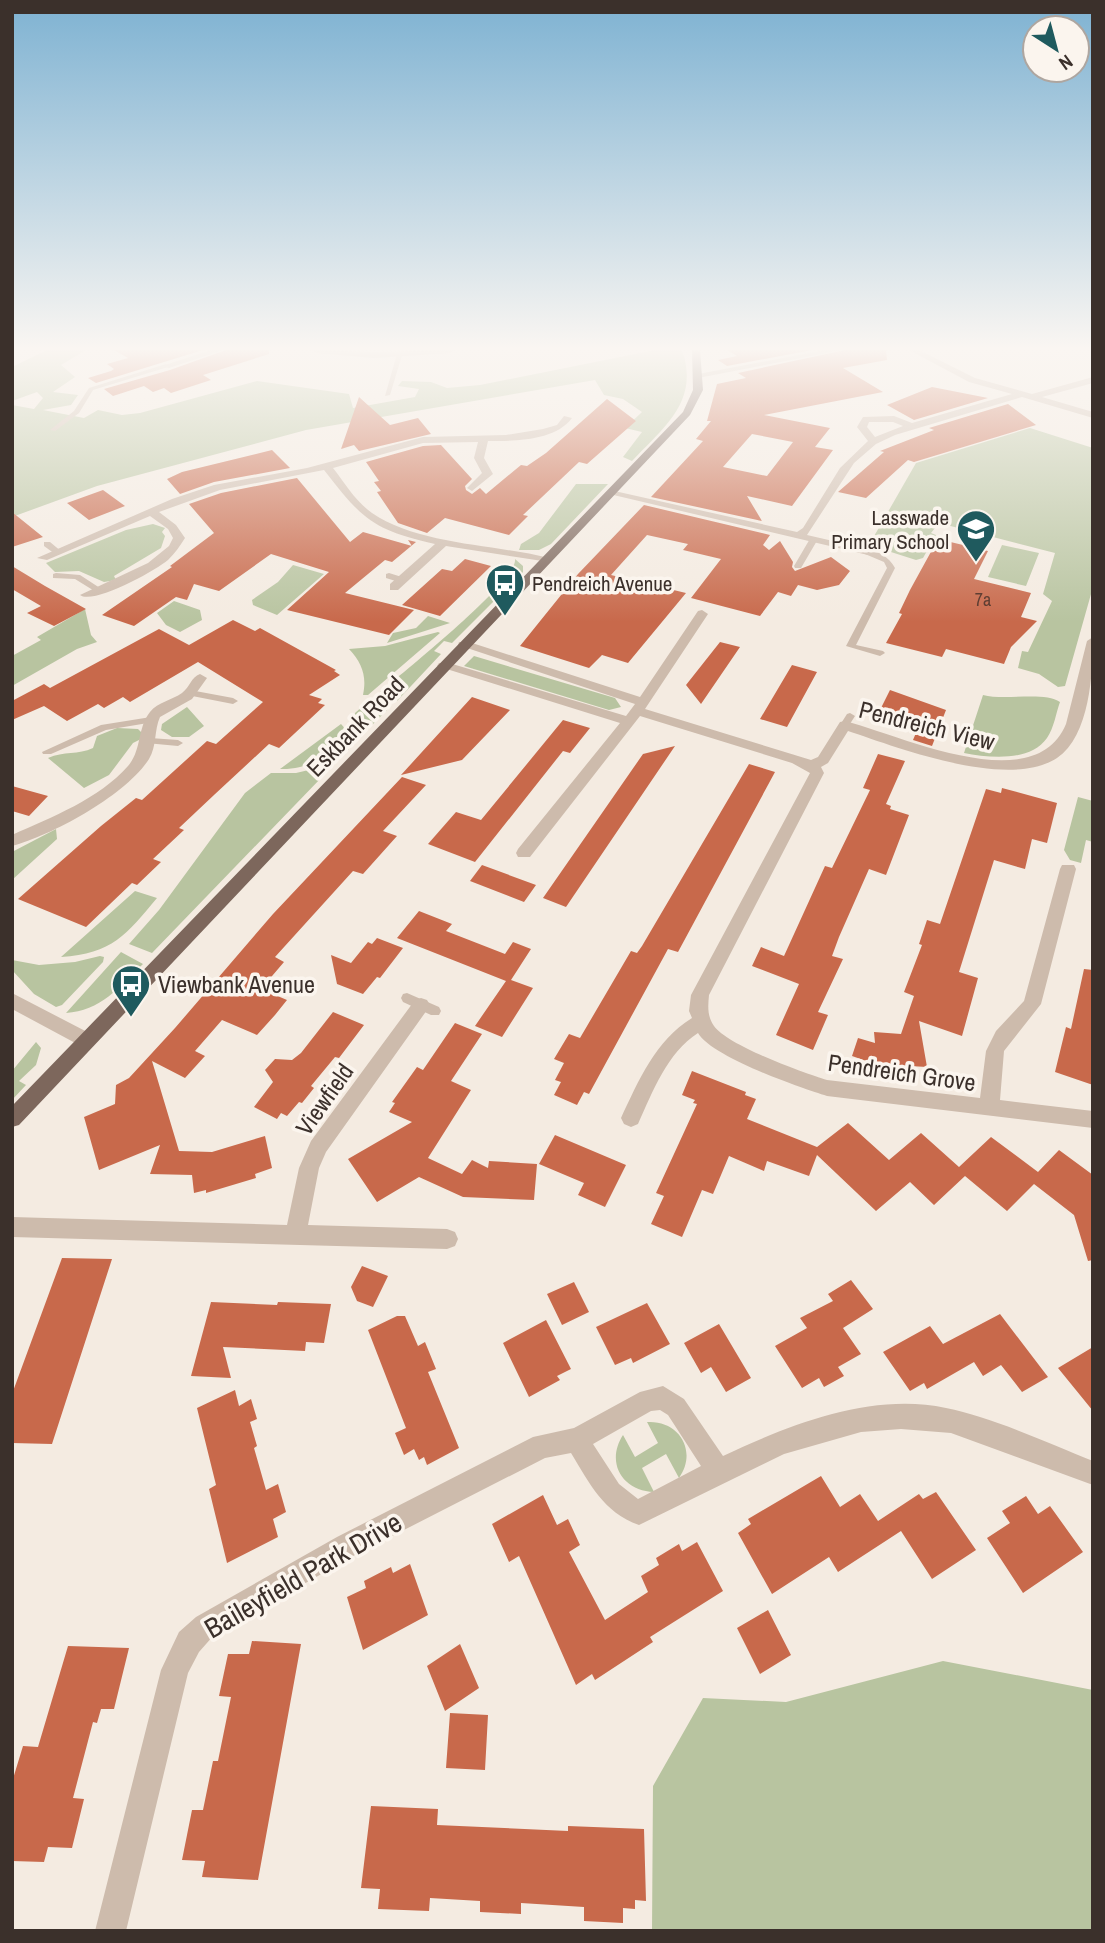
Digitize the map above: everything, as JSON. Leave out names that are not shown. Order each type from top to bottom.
[{"type":"main road","name":"Eskbank Road","points":[[12,1119],[659,441]]},
{"type":"street","points":[[43,558],[218,487],[327,466],[421,441]]},
{"type":"street","points":[[472,488],[488,474],[479,458],[484,441]]},
{"type":"street","points":[[801,534],[807,530],[854,457],[876,441]]},
{"type":"street","points":[[327,466],[357,506],[381,523],[418,536],[545,560]]},
{"type":"street","points":[[610,493],[801,534],[868,552]]},
{"type":"street","points":[[86,595],[148,567],[171,553],[179,538],[172,527],[152,513]]},
{"type":"street","points":[[395,581],[445,541]]},
{"type":"street","points":[[524,853],[636,711],[702,614]]},
{"type":"street","name":"Pendreich View","points":[[812,766],[823,760],[848,721],[964,762],[1000,766],[1042,758],[1054,752],[1069,735],[1093,641]]},
{"type":"street","points":[[464,645],[636,711],[812,766],[817,773],[699,995],[701,1022],[687,1029],[666,1048],[631,1118]]},
{"type":"street","points":[[444,666],[636,711]]},
{"type":"street","points":[[12,841],[95,798],[141,759],[150,741],[151,720],[159,711],[190,693],[200,678]]},
{"type":"street","name":"Pendreich Grove","points":[[989,1109],[995,1051],[1003,1036],[1032,1004],[1068,869]]},
{"type":"street","points":[[12,1000],[86,1040]]},
{"type":"street","name":"Viewfield","points":[[296,1235],[309,1168],[318,1147],[421,1005]]},
{"type":"street","name":"Pendreich Grove","points":[[701,1022],[707,1032],[724,1046],[827,1088],[1093,1120]]},
{"type":"street","points":[[12,1227],[447,1239]]},
{"type":"street","name":"Baileyfield Park Drive","points":[[110,1931],[174,1670],[189,1642],[222,1615],[346,1546],[542,1446],[578,1440],[648,1400],[663,1398],[676,1407],[718,1471]]},
{"type":"street","points":[[578,1440],[618,1501],[629,1510],[639,1512],[718,1471],[789,1441],[830,1428],[896,1417],[943,1419],[1093,1472]]},
{"type":"lane","points":[[798,566],[814,539]]},
{"type":"lane","points":[[47,544],[58,552]]},
{"type":"lane","points":[[868,552],[887,560],[891,568],[851,646],[880,653]]},
{"type":"lane","points":[[56,576],[65,574],[77,577],[99,590]]},
{"type":"lane","points":[[190,693],[233,701]]},
{"type":"lane","points":[[47,752],[104,727],[151,720]]},
{"type":"lane","points":[[150,741],[178,743]]},
{"type":"green space","points":[[12,441],[266,441],[97,486],[12,517]]},
{"type":"green space","points":[[635,441],[651,441],[632,461],[623,457]]},
{"type":"green space","points":[[989,441],[1070,441],[1093,448],[1093,587],[1065,686],[1058,687],[1039,674],[1018,668],[1022,651],[1028,652],[1052,601],[1043,594],[1055,553],[939,523],[931,533],[936,535],[923,558],[916,560],[869,545],[916,463]]},
{"type":"green space","points":[[576,484],[608,484],[551,544],[539,550],[519,550],[521,544],[539,533]]},
{"type":"green space","points":[[153,524],[165,528],[162,532],[165,536],[161,548],[114,576],[116,580],[104,582],[79,571],[55,572],[46,563],[126,530]]},
{"type":"green space","points":[[1002,545],[1039,553],[1026,586],[988,577]]},
{"type":"green space","points":[[515,559],[523,566],[523,572],[452,643],[444,641],[434,651],[441,654],[397,701],[379,693],[479,606],[511,570]]},
{"type":"green space","points":[[293,565],[324,574],[277,615],[253,605],[252,600],[278,582]]},
{"type":"green space","points":[[174,601],[200,610],[202,620],[180,632],[166,625],[157,613]]},
{"type":"green space","points":[[85,609],[91,635],[97,642],[77,649],[12,686],[12,656],[41,640],[37,637]]},
{"type":"green space","points":[[428,616],[450,623],[387,643],[393,633],[416,628]]},
{"type":"green space","points":[[440,633],[368,695],[363,695],[362,670],[349,649],[385,646]]},
{"type":"green space","points":[[474,656],[615,698],[621,707],[609,710],[464,666]]},
{"type":"green space","points":[[983,695],[1044,697],[1060,702],[1047,738],[1031,751],[997,757],[964,753]]},
{"type":"green space","points":[[371,699],[388,703],[390,707],[362,735],[356,733],[357,729],[353,723],[355,713]]},
{"type":"green space","points":[[187,707],[204,726],[189,737],[172,737],[161,730],[162,724]]},
{"type":"green space","points":[[341,724],[348,732],[318,759],[301,767],[280,769]]},
{"type":"green space","points":[[117,728],[138,729],[142,733],[141,739],[133,743],[109,775],[84,788],[48,758],[93,748],[97,736]]},
{"type":"green space","points":[[344,747],[349,749],[152,953],[129,944],[159,910],[245,793],[271,773],[296,773],[313,769],[334,757]]},
{"type":"green space","points":[[1078,797],[1093,801],[1093,842],[1086,840],[1081,863],[1070,860],[1064,850]]},
{"type":"green space","points":[[56,829],[57,839],[12,880],[12,852]]},
{"type":"green space","points":[[135,891],[157,898],[127,932],[106,947],[93,952],[61,957]]},
{"type":"green space","points":[[121,952],[143,964],[99,1003],[66,1013]]},
{"type":"green space","points":[[104,957],[103,962],[62,1005],[56,1007],[34,994],[12,970],[12,960],[39,965],[75,962]]},
{"type":"green space","points":[[36,1042],[41,1048],[36,1065],[19,1081],[26,1085],[12,1100],[12,1071]]},
{"type":"green space","points":[[647,1422],[668,1426],[676,1432],[686,1448],[687,1458],[679,1478],[666,1454],[642,1468],[654,1492],[634,1487],[626,1481],[620,1474],[616,1456],[623,1435],[635,1457],[658,1443]]},
{"type":"green space","points":[[943,1661],[1093,1690],[1093,1931],[652,1931],[653,1786],[703,1698],[786,1702]]},
{"type":"building","points":[[344,441],[403,441],[359,451],[354,445],[341,449]]},
{"type":"building","points":[[560,441],[614,441],[587,464],[579,462],[523,515],[528,516],[509,535],[445,518],[427,533],[398,523],[377,492],[381,491],[374,482],[379,481],[366,462],[423,446],[441,445],[472,479],[465,486],[466,490],[472,494],[480,488],[486,494],[521,465],[527,466]]},
{"type":"building","points":[[703,441],[746,441],[723,467],[767,476],[793,442],[786,441],[820,441],[815,447],[833,450],[792,506],[747,496],[762,521],[651,497]]},
{"type":"building","points":[[907,441],[984,441],[914,462],[908,460],[866,498],[838,492],[884,452],[880,451]]},
{"type":"building","points":[[272,450],[290,468],[214,482],[180,494],[167,479],[182,472]]},
{"type":"building","points":[[297,478],[350,542],[363,532],[411,546],[392,562],[385,560],[345,593],[414,610],[389,635],[287,610],[329,572],[271,554],[219,591],[194,584],[187,600],[176,597],[134,626],[102,615],[172,567],[170,566],[214,533],[189,504],[221,493]]},
{"type":"building","points":[[103,490],[125,506],[89,520],[67,503]]},
{"type":"building","points":[[644,505],[770,535],[763,545],[769,550],[780,541],[793,562],[795,571],[831,557],[850,571],[839,585],[817,590],[798,585],[791,596],[778,592],[760,616],[691,598],[721,559],[683,550],[688,544],[647,535],[611,575],[686,593],[628,663],[602,655],[589,668],[520,646],[578,574]]},
{"type":"building","points":[[12,512],[43,537],[12,547]]},
{"type":"building","points":[[938,539],[988,551],[974,579],[1031,593],[1021,617],[1037,621],[1011,647],[1004,664],[946,649],[942,657],[886,643],[902,614],[899,613],[910,590]]},
{"type":"building","points":[[465,559],[491,566],[440,616],[402,605],[442,569],[452,571]]},
{"type":"building","points":[[12,566],[86,609],[54,626],[27,613],[41,606],[12,589]]},
{"type":"building","points":[[233,620],[255,631],[260,628],[336,670],[334,671],[340,675],[309,695],[322,699],[318,703],[325,705],[279,748],[269,744],[214,795],[179,828],[184,830],[153,859],[161,862],[137,885],[132,883],[86,927],[18,899],[101,826],[136,798],[142,800],[207,741],[216,744],[263,702],[198,662],[130,702],[123,697],[104,708],[98,704],[67,721],[44,706],[12,720],[12,701],[44,684],[50,688],[159,629],[189,645]]},
{"type":"building","points":[[720,642],[740,647],[701,704],[686,685]]},
{"type":"building","points":[[792,665],[817,672],[787,727],[760,719]]},
{"type":"building","points":[[890,690],[946,710],[932,746],[913,740],[921,721],[881,708]]},
{"type":"building","points":[[472,697],[510,710],[462,760],[401,775]]},
{"type":"building","points":[[563,720],[590,728],[570,753],[563,751],[475,862],[428,844],[456,812],[481,820]]},
{"type":"building","points":[[675,746],[566,907],[543,898],[643,754]]},
{"type":"building","points":[[878,754],[905,761],[886,804],[891,806],[890,809],[909,815],[886,875],[869,869],[839,937],[832,956],[843,959],[818,1012],[828,1015],[813,1050],[776,1035],[799,984],[752,966],[761,947],[784,956],[825,866],[832,868],[870,790],[863,788]]},
{"type":"building","points":[[749,764],[775,772],[678,952],[668,949],[589,1094],[584,1092],[577,1105],[554,1095],[561,1082],[555,1080],[564,1063],[554,1059],[569,1034],[580,1038],[631,951],[637,953],[642,946]]},
{"type":"building","points":[[402,777],[426,785],[383,831],[397,836],[363,874],[353,871],[275,957],[284,962],[261,989],[287,1000],[275,1015],[257,1035],[222,1020],[195,1051],[205,1056],[185,1078],[152,1061],[179,1151],[212,1152],[265,1136],[272,1168],[255,1174],[256,1178],[206,1193],[206,1190],[194,1193],[192,1175],[150,1174],[160,1145],[99,1170],[84,1117],[115,1104],[116,1085],[129,1078],[273,914]]},
{"type":"building","points":[[12,786],[48,796],[29,816],[12,811]]},
{"type":"building","points":[[1002,788],[1057,803],[1047,843],[1032,839],[1025,869],[994,860],[959,972],[978,978],[962,1036],[919,1021],[927,1067],[875,1064],[852,1056],[858,1038],[875,1043],[874,1032],[901,1034],[914,996],[904,992],[922,945],[919,944],[927,920],[940,924],[986,789],[1001,793]]},
{"type":"building","points":[[482,865],[536,885],[524,902],[470,881]]},
{"type":"building","points":[[419,911],[452,924],[446,931],[505,954],[513,942],[531,949],[511,980],[533,988],[502,1037],[475,1026],[506,981],[397,938]]},
{"type":"building","points":[[377,938],[403,948],[380,978],[377,977],[363,994],[337,984],[331,955],[351,963],[368,942],[372,944]]},
{"type":"building","points":[[1084,969],[1093,970],[1093,1085],[1055,1072],[1066,1027],[1071,1029]]},
{"type":"building","points":[[333,1012],[364,1025],[339,1058],[335,1057],[311,1086],[314,1088],[302,1103],[299,1102],[287,1116],[281,1113],[277,1119],[254,1107],[273,1082],[265,1070],[275,1059],[292,1060],[301,1053]]},
{"type":"building","points":[[455,1023],[482,1034],[451,1081],[471,1090],[428,1158],[462,1174],[472,1160],[488,1168],[489,1161],[537,1164],[534,1200],[463,1197],[419,1177],[377,1202],[348,1159],[412,1122],[389,1112],[395,1103],[392,1102],[417,1067],[423,1070]]},
{"type":"building","points":[[692,1071],[746,1092],[745,1095],[756,1099],[747,1119],[817,1147],[848,1123],[889,1160],[921,1133],[959,1167],[991,1137],[1038,1172],[1059,1150],[1093,1175],[1093,1260],[1088,1261],[1074,1215],[1034,1184],[1007,1211],[965,1176],[934,1205],[910,1182],[876,1211],[817,1155],[809,1176],[767,1161],[764,1171],[729,1156],[713,1194],[702,1190],[682,1237],[651,1224],[664,1196],[656,1193],[697,1104],[693,1103],[695,1100],[682,1095]]},
{"type":"building","points":[[555,1135],[626,1165],[605,1207],[578,1195],[584,1183],[539,1164]]},
{"type":"building","points":[[62,1258],[112,1259],[52,1444],[12,1443],[12,1394]]},
{"type":"building","points":[[362,1266],[388,1276],[373,1307],[357,1301],[351,1287]]},
{"type":"building","points":[[851,1280],[873,1309],[843,1328],[861,1354],[838,1367],[844,1376],[824,1387],[819,1378],[802,1388],[775,1346],[807,1328],[800,1318],[833,1301],[828,1294]]},
{"type":"building","points":[[574,1282],[589,1312],[562,1325],[547,1294]]},
{"type":"building","points":[[211,1302],[331,1304],[324,1343],[306,1342],[305,1351],[223,1347],[231,1378],[191,1376]]},
{"type":"building","points":[[647,1303],[670,1344],[633,1363],[631,1358],[615,1365],[596,1327]]},
{"type":"building","points":[[1000,1314],[1048,1377],[1022,1392],[1001,1365],[983,1376],[974,1362],[927,1389],[924,1383],[910,1391],[883,1352],[930,1326],[943,1344]]},
{"type":"building","points":[[397,1316],[405,1316],[418,1346],[425,1342],[436,1369],[428,1372],[459,1448],[427,1465],[424,1457],[419,1460],[414,1449],[404,1455],[395,1433],[406,1428],[368,1330]]},
{"type":"building","points":[[546,1320],[571,1369],[557,1376],[560,1380],[529,1397],[503,1343]]},
{"type":"building","points":[[719,1324],[751,1378],[726,1392],[711,1367],[701,1373],[684,1343]]},
{"type":"building","points":[[1093,1347],[1093,1411],[1058,1368]]},
{"type":"building","points":[[235,1390],[239,1406],[251,1399],[257,1419],[250,1422],[257,1446],[254,1448],[266,1490],[278,1484],[286,1512],[273,1519],[278,1537],[227,1563],[209,1489],[216,1485],[197,1408]]},
{"type":"building","points":[[821,1476],[840,1507],[860,1494],[878,1521],[919,1494],[923,1499],[936,1492],[976,1550],[932,1579],[901,1531],[838,1572],[829,1557],[772,1594],[738,1533],[751,1524],[748,1519]]},
{"type":"building","points":[[543,1495],[557,1525],[568,1519],[580,1545],[569,1552],[605,1620],[648,1592],[641,1576],[659,1565],[656,1558],[679,1544],[682,1551],[697,1542],[723,1591],[650,1637],[653,1642],[595,1680],[592,1674],[576,1685],[519,1556],[509,1562],[492,1524]]},
{"type":"building","points":[[1026,1496],[1038,1514],[1050,1506],[1083,1552],[1023,1593],[987,1538],[1010,1523],[1002,1511]]},
{"type":"building","points":[[410,1564],[428,1615],[363,1650],[347,1597],[366,1588],[364,1581],[391,1567],[393,1573]]},
{"type":"building","points":[[768,1610],[791,1655],[760,1674],[737,1628]]},
{"type":"building","points":[[252,1641],[301,1644],[258,1880],[202,1877],[205,1861],[182,1860],[192,1810],[203,1810],[213,1761],[218,1761],[231,1697],[219,1696],[228,1654],[249,1654]]},
{"type":"building","points":[[460,1644],[479,1688],[445,1711],[427,1666]]},
{"type":"building","points":[[68,1646],[129,1648],[114,1709],[101,1709],[97,1723],[93,1722],[73,1798],[84,1799],[72,1848],[48,1847],[44,1862],[12,1861],[12,1782],[23,1746],[38,1747]]},
{"type":"building","points":[[450,1713],[488,1715],[485,1770],[446,1768]]},
{"type":"building","points":[[371,1806],[438,1809],[437,1825],[568,1831],[568,1826],[644,1829],[646,1901],[635,1900],[635,1909],[623,1908],[623,1923],[584,1921],[584,1907],[521,1903],[521,1914],[480,1912],[480,1901],[430,1898],[429,1911],[378,1909],[380,1889],[361,1888]]},
{"type":"place","name":"Lasswade Primary School","points":[[976,563]]},
{"type":"place","name":"Pendreich Avenue","points":[[505,617]]},
{"type":"place","name":"Viewbank Avenue","points":[[131,1018]]}]
